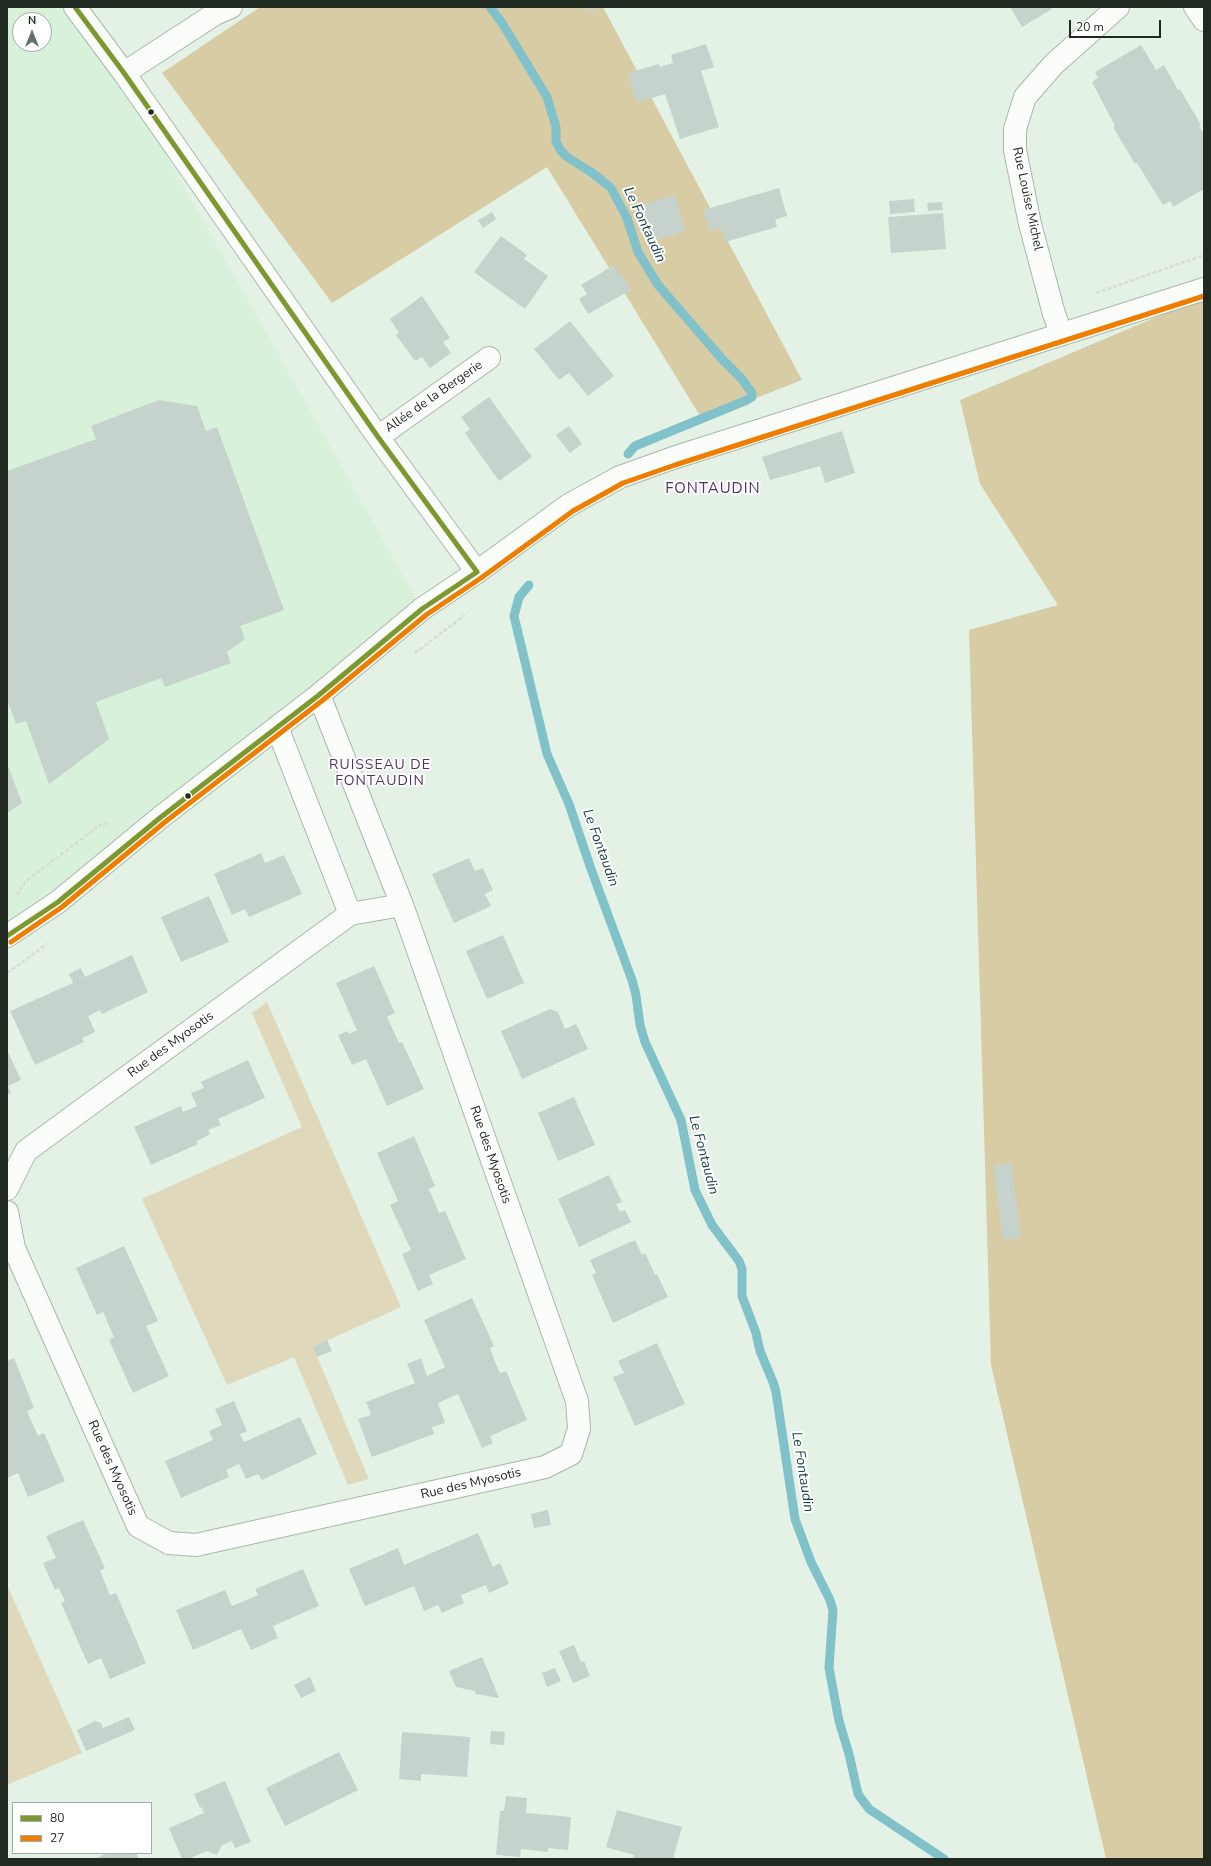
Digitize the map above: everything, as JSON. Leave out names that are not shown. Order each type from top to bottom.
[{"type":"street","points":[[75,7],[124,73],[378,437],[477,572]]},
{"type":"street","points":[[124,73],[215,14],[231,7]]},
{"type":"street","name":"Rue Louise Michel","points":[[1061,333],[1054,314],[1030,224],[1014,150],[1015,129],[1025,97],[1054,64],[1118,7]]},
{"type":"street","points":[[1195,7],[1204,20]]},
{"type":"street","points":[[7,936],[58,902],[161,817],[320,695],[422,609],[477,572],[569,505],[620,477],[673,458],[1061,333],[1204,289]]},
{"type":"street","name":"Allée de la Bergerie","points":[[378,437],[489,358]]},
{"type":"street","name":"Rue des Myosotis","points":[[7,1212],[14,1248],[138,1526],[169,1543],[196,1545],[545,1467],[571,1454],[580,1429],[577,1401],[402,905],[320,695]]},
{"type":"street","points":[[277,727],[350,914]]},
{"type":"street","name":"Rue des Myosotis","points":[[7,1189],[26,1151],[350,914],[402,905]]},
{"type":"shaded area","points":[[7,7],[83,7],[422,609],[7,930]]},
{"type":"shaded area","points":[[260,7],[603,7],[802,380],[702,419],[547,167],[332,303],[162,73]]},
{"type":"shaded area","points":[[1204,297],[1204,1859],[1106,1859],[991,1365],[969,630],[1058,605],[980,484],[960,400]]},
{"type":"shaded area","points":[[267,1002],[401,1307],[313,1347],[369,1479],[348,1485],[294,1357],[227,1385],[142,1199],[302,1127],[252,1013]]},
{"type":"shaded area","points":[[7,1585],[82,1753],[7,1785]]},
{"type":"building","points":[[585,7],[600,7],[600,8],[586,11]]},
{"type":"building","points":[[1010,7],[1051,7],[1052,9],[1022,27]]},
{"type":"building","points":[[706,44],[714,67],[701,71],[719,127],[680,139],[665,94],[636,103],[628,73],[659,64],[660,67],[673,63],[671,55]]},
{"type":"building","points":[[1141,45],[1156,70],[1164,65],[1178,90],[1180,89],[1201,125],[1199,126],[1204,134],[1204,189],[1173,207],[1170,201],[1163,205],[1137,163],[1135,164],[1113,127],[1115,126],[1092,82],[1098,78],[1095,72]]},
{"type":"building","points":[[779,188],[787,216],[775,220],[777,227],[725,242],[721,228],[709,231],[703,210]]},
{"type":"building","points":[[675,195],[685,231],[651,241],[641,205]]},
{"type":"building","points":[[914,199],[915,212],[890,214],[889,201]]},
{"type":"building","points":[[942,202],[943,210],[928,211],[927,203]]},
{"type":"building","points":[[492,212],[496,219],[483,228],[478,220]]},
{"type":"building","points":[[943,213],[946,249],[891,253],[888,217]]},
{"type":"building","points":[[501,236],[527,255],[524,259],[548,276],[525,309],[474,272]]},
{"type":"building","points":[[614,265],[620,275],[622,274],[631,290],[588,314],[579,299],[587,294],[581,285]]},
{"type":"building","points":[[422,296],[450,338],[443,342],[451,353],[430,368],[422,357],[415,361],[396,335],[399,333],[390,319]]},
{"type":"building","points":[[570,321],[614,376],[588,396],[569,373],[559,380],[534,349]]},
{"type":"building","points":[[489,397],[532,457],[499,481],[465,433],[470,429],[461,417]]},
{"type":"building","points":[[159,400],[197,406],[206,431],[217,427],[284,610],[240,626],[245,639],[227,652],[231,663],[165,687],[161,678],[96,702],[109,739],[49,784],[26,721],[16,724],[7,699],[7,471],[96,439],[91,426]]},
{"type":"building","points":[[569,426],[582,444],[570,453],[556,435]]},
{"type":"building","points":[[842,431],[855,473],[825,483],[820,466],[770,480],[762,457]]},
{"type":"building","points":[[7,763],[22,803],[7,813]]},
{"type":"building","points":[[261,853],[265,863],[284,855],[302,894],[249,917],[245,909],[232,915],[214,874]]},
{"type":"building","points":[[469,858],[475,871],[483,868],[493,890],[485,894],[491,906],[454,923],[432,874]]},
{"type":"building","points":[[209,896],[229,942],[181,962],[161,917]]},
{"type":"building","points":[[503,935],[524,983],[487,999],[466,951]]},
{"type":"building","points":[[132,955],[148,992],[102,1014],[100,1010],[88,1016],[95,1032],[82,1038],[84,1042],[35,1065],[10,1011],[73,983],[69,974],[81,968],[85,977]]},
{"type":"building","points":[[374,966],[395,1013],[387,1017],[399,1043],[402,1042],[424,1089],[387,1106],[366,1059],[352,1065],[338,1035],[347,1031],[349,1034],[357,1030],[336,983]]},
{"type":"building","points":[[550,1009],[558,1012],[565,1029],[576,1024],[588,1049],[522,1079],[501,1031]]},
{"type":"building","points":[[7,1050],[21,1080],[8,1086],[11,1093],[7,1095]]},
{"type":"building","points":[[248,1060],[265,1098],[218,1119],[221,1125],[208,1130],[210,1134],[197,1141],[198,1144],[151,1165],[134,1127],[181,1106],[183,1112],[197,1106],[191,1093],[204,1088],[201,1082]]},
{"type":"building","points":[[574,1097],[595,1145],[558,1161],[538,1113]]},
{"type":"building","points":[[414,1136],[435,1186],[429,1189],[439,1213],[445,1211],[466,1259],[429,1275],[433,1284],[418,1291],[402,1254],[411,1250],[390,1205],[398,1201],[377,1153]]},
{"type":"building","points":[[1011,1163],[1021,1237],[1003,1240],[993,1166]]},
{"type":"building","points":[[609,1175],[622,1202],[616,1204],[620,1212],[625,1210],[631,1222],[579,1247],[558,1199]]},
{"type":"building","points":[[635,1240],[642,1255],[645,1253],[655,1275],[657,1274],[668,1297],[613,1323],[592,1275],[596,1273],[590,1260]]},
{"type":"building","points":[[124,1246],[158,1321],[146,1326],[169,1376],[133,1393],[109,1340],[114,1337],[103,1312],[97,1315],[76,1268]]},
{"type":"building","points":[[472,1298],[494,1346],[490,1348],[495,1362],[500,1373],[506,1371],[527,1420],[490,1436],[493,1443],[482,1448],[458,1394],[438,1403],[445,1423],[432,1427],[434,1434],[372,1457],[358,1419],[371,1415],[366,1402],[415,1383],[407,1364],[421,1358],[427,1376],[445,1367],[424,1320]]},
{"type":"building","points":[[327,1340],[332,1351],[317,1357],[313,1347]]},
{"type":"building","points":[[657,1343],[685,1404],[635,1426],[613,1377],[624,1373],[618,1361]]},
{"type":"building","points":[[14,1358],[34,1408],[27,1411],[38,1436],[44,1433],[65,1481],[28,1497],[18,1473],[7,1478],[7,1361]]},
{"type":"building","points":[[234,1401],[247,1431],[240,1434],[244,1442],[300,1417],[317,1454],[262,1480],[258,1474],[246,1479],[239,1464],[226,1470],[229,1477],[181,1498],[165,1461],[213,1440],[209,1431],[222,1425],[215,1409]]},
{"type":"building","points":[[548,1510],[551,1525],[534,1528],[531,1514]]},
{"type":"building","points":[[83,1520],[105,1568],[100,1571],[110,1595],[116,1593],[146,1663],[110,1679],[101,1658],[88,1664],[61,1603],[65,1601],[59,1588],[55,1590],[43,1563],[56,1558],[46,1536]]},
{"type":"building","points":[[478,1533],[493,1567],[500,1563],[509,1584],[489,1593],[486,1585],[461,1595],[464,1603],[442,1613],[438,1605],[424,1611],[414,1586],[365,1606],[349,1569],[398,1548],[404,1565]]},
{"type":"building","points":[[303,1569],[319,1606],[273,1626],[278,1638],[251,1650],[241,1629],[193,1650],[176,1610],[225,1590],[232,1606],[258,1595],[255,1589]]},
{"type":"building","points":[[574,1645],[581,1662],[584,1661],[590,1676],[573,1683],[559,1651]]},
{"type":"building","points":[[482,1657],[499,1698],[476,1694],[475,1691],[456,1687],[449,1671]]},
{"type":"building","points":[[555,1668],[561,1681],[547,1687],[542,1673]]},
{"type":"building","points":[[310,1677],[316,1691],[301,1698],[294,1685]]},
{"type":"building","points":[[129,1717],[135,1730],[86,1751],[77,1730],[95,1721],[101,1723],[103,1728]]},
{"type":"building","points":[[491,1731],[505,1732],[504,1745],[490,1744]]},
{"type":"building","points":[[402,1732],[470,1737],[467,1777],[421,1774],[421,1781],[399,1779]]},
{"type":"building","points":[[339,1752],[358,1790],[285,1826],[266,1788]]},
{"type":"building","points":[[225,1781],[251,1842],[235,1848],[232,1841],[222,1845],[217,1855],[207,1851],[188,1859],[182,1859],[169,1828],[204,1813],[202,1807],[200,1808],[194,1794]]},
{"type":"building","points":[[506,1796],[527,1798],[526,1813],[571,1817],[568,1850],[548,1848],[548,1852],[521,1849],[520,1857],[496,1855],[500,1811],[504,1811]]},
{"type":"building","points":[[617,1810],[682,1827],[673,1859],[633,1859],[634,1855],[606,1847]]},
{"type":"building","points":[[105,1854],[136,1854],[139,1859],[95,1859]]},
{"type":"waterway","name":"Le Fontaudin","points":[[490,7],[502,23],[547,97],[556,127],[556,142],[561,151],[567,157],[594,174],[611,188],[627,218],[638,252],[658,285],[722,359],[741,378],[752,393],[752,397],[747,400],[635,446],[628,454]]},
{"type":"waterway","name":"Le Fontaudin","points":[[529,585],[519,597],[514,616],[547,754],[569,804],[632,980],[636,995],[640,1025],[645,1042],[681,1120],[695,1190],[712,1225],[739,1261],[742,1269],[742,1296],[756,1333],[760,1351],[776,1392],[795,1519],[811,1562],[830,1600],[833,1610],[829,1668],[839,1721],[849,1754],[858,1794],[869,1809],[944,1859]]},
{"type":"transit line","name":"80","points":[[75,7],[124,73],[378,437],[477,572]]},
{"type":"transit line","name":"27","points":[[11,942],[62,907],[165,822],[323,700],[426,615],[481,578],[573,511],[623,483],[675,465],[1204,296]]},
{"type":"transit line","name":"80","points":[[7,936],[58,902],[161,817],[319,695],[422,609],[477,572]]},
{"type":"district","name":"FONTAUDIN","points":[[713,489]]},
{"type":"district","name":"RUISSEAU DE FONTAUDIN","points":[[380,774]]}]
